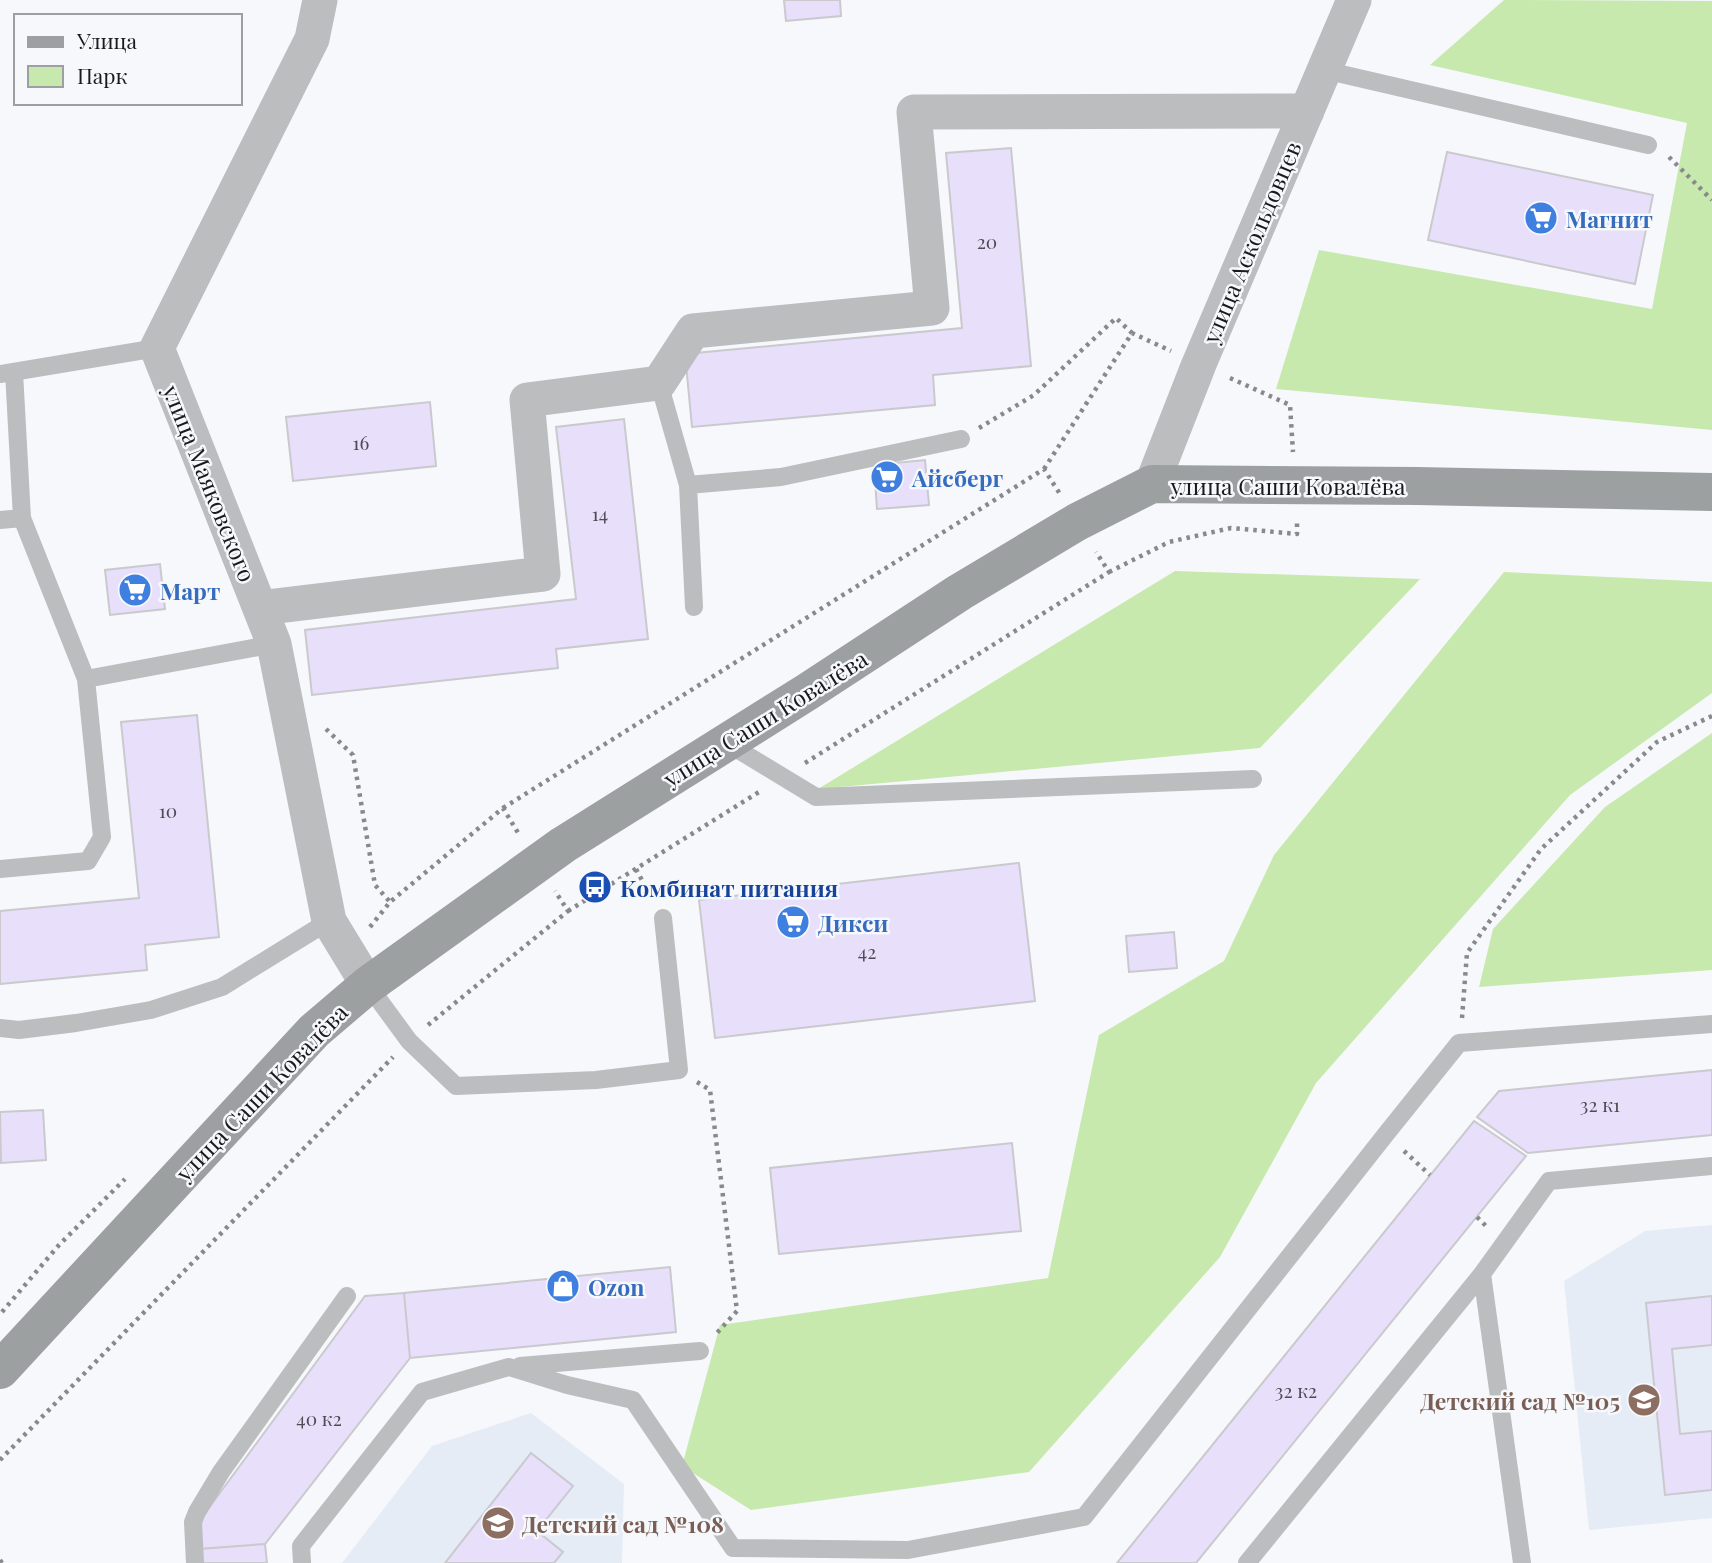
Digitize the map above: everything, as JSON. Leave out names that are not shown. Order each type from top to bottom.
[{"type":"street","points":[[157,348],[313,39],[320,0]]},
{"type":"street","name":"улица Аскольдовцев","points":[[1152,484],[1199,364],[1324,71],[1357,2]]},
{"type":"street","points":[[260,608],[543,574],[527,400],[659,383],[693,331],[932,308],[914,112],[1307,111]]},
{"type":"street","name":"улица Маяковского","points":[[157,348],[274,645],[329,921],[368,985]]},
{"type":"street","name":"улица Саши Ковалёва","points":[[0,1370],[314,1031],[368,985],[563,845],[727,743],[960,592],[1077,522],[1152,484],[1712,492]]},
{"type":"lane","points":[[1324,71],[1648,145]]},
{"type":"lane","points":[[0,869],[88,861],[102,837],[86,679],[22,518],[7,373],[157,348]]},
{"type":"lane","points":[[659,383],[688,485],[694,607]]},
{"type":"lane","points":[[688,485],[781,477],[961,439]]},
{"type":"lane","points":[[0,520],[22,518]]},
{"type":"lane","points":[[86,679],[274,645]]},
{"type":"lane","points":[[727,743],[816,797],[1253,779]]},
{"type":"lane","points":[[368,985],[409,1041],[456,1086],[596,1080],[679,1070],[663,918]]},
{"type":"lane","points":[[0,1028],[19,1030],[151,1010],[222,988],[329,921]]},
{"type":"lane","points":[[509,1367],[567,1385],[633,1400],[733,1548],[908,1550],[1084,1517],[1460,1044],[1712,1024]]},
{"type":"lane","points":[[1247,1563],[1482,1274],[1549,1181],[1712,1166]]},
{"type":"lane","points":[[1482,1274],[1522,1563]]},
{"type":"lane","points":[[195,1563],[193,1522],[197,1512],[222,1472],[347,1296]]},
{"type":"lane","points":[[302,1563],[300,1546],[422,1392],[509,1367],[700,1351]]},
{"type":"path","points":[[1648,145],[1663,150],[1712,200]]},
{"type":"path","points":[[961,439],[1034,395],[1116,317],[1132,332]]},
{"type":"path","points":[[1460,1044],[1467,953],[1541,849],[1657,742],[1712,716]]},
{"type":"path","points":[[318,721],[353,755],[375,885],[390,902]]},
{"type":"path","points":[[636,869],[663,918]]},
{"type":"path","points":[[679,1070],[710,1090],[737,1311],[700,1351]]},
{"type":"path","points":[[1386,1134],[1430,1175]]},
{"type":"shaded area","name":"Детский сад №105","points":[[1712,1225],[1712,1518],[1589,1530],[1564,1281],[1645,1231]]},
{"type":"shaded area","name":"Детский сад №108","points":[[531,1413],[624,1484],[622,1563],[342,1563],[432,1446]]},
{"type":"green space","points":[[1504,0],[1712,1],[1712,430],[1276,389],[1319,250],[1652,309],[1687,123],[1430,65]]},
{"type":"green space","points":[[1175,571],[1420,579],[1260,748],[818,789]]},
{"type":"green space","points":[[1504,572],[1712,582],[1712,693],[1570,795],[1316,1083],[1220,1257],[1029,1472],[751,1510],[682,1466],[720,1325],[1048,1278],[1099,1035],[1224,961],[1274,855]]},
{"type":"green space","points":[[1712,733],[1712,970],[1479,987],[1493,929],[1605,807]]},
{"type":"building","points":[[784,0],[840,0],[841,16],[786,21]]},
{"type":"building","points":[[1011,148],[1031,366],[933,375],[935,405],[692,427],[685,354],[962,328],[946,153]]},
{"type":"building","name":"Магнит","points":[[1447,152],[1653,195],[1635,284],[1428,240]]},
{"type":"building","points":[[430,402],[436,466],[293,481],[286,417]]},
{"type":"building","points":[[624,419],[648,639],[556,649],[558,668],[312,695],[305,630],[576,599],[556,427]]},
{"type":"building","points":[[925,460],[929,505],[877,509],[874,465]]},
{"type":"building","name":"Март","points":[[160,564],[165,609],[110,615],[105,570]]},
{"type":"building","points":[[197,715],[219,937],[145,945],[147,970],[0,984],[0,911],[139,898],[121,722]]},
{"type":"building","points":[[1019,863],[1035,1001],[715,1038],[699,900]]},
{"type":"building","points":[[1174,932],[1177,968],[1129,972],[1126,936]]},
{"type":"building","points":[[1712,1070],[1712,1135],[1528,1153],[1477,1117],[1499,1091]]},
{"type":"building","points":[[43,1110],[46,1160],[1,1163],[0,1112]]},
{"type":"building","points":[[1474,1121],[1526,1156],[1196,1563],[1117,1563]]},
{"type":"building","points":[[1012,1143],[1021,1231],[779,1254],[770,1168]]},
{"type":"building","points":[[670,1267],[676,1332],[410,1358],[404,1293]]},
{"type":"building","points":[[404,1293],[410,1358],[265,1544],[199,1549],[197,1524],[365,1296]]},
{"type":"building","points":[[1712,1296],[1712,1345],[1672,1349],[1680,1434],[1712,1431],[1712,1490],[1665,1495],[1646,1303]]},
{"type":"building","points":[[531,1453],[573,1486],[537,1531],[563,1552],[554,1563],[445,1563]]},
{"type":"building","points":[[265,1544],[267,1563],[200,1563],[199,1549]]},
{"type":"place","name":"Магнит","points":[[1541,218]]},
{"type":"place","name":"Айсберг","points":[[887,477]]},
{"type":"place","name":"Март","points":[[135,590]]},
{"type":"place","name":"Комбинат питания","points":[[595,887]]},
{"type":"place","name":"Дикси","points":[[793,922]]},
{"type":"place","name":"Ozon","points":[[563,1286]]},
{"type":"place","name":"Детский сад №105","points":[[1644,1400]]},
{"type":"place","name":"Детский сад №108","points":[[498,1523]]}]
